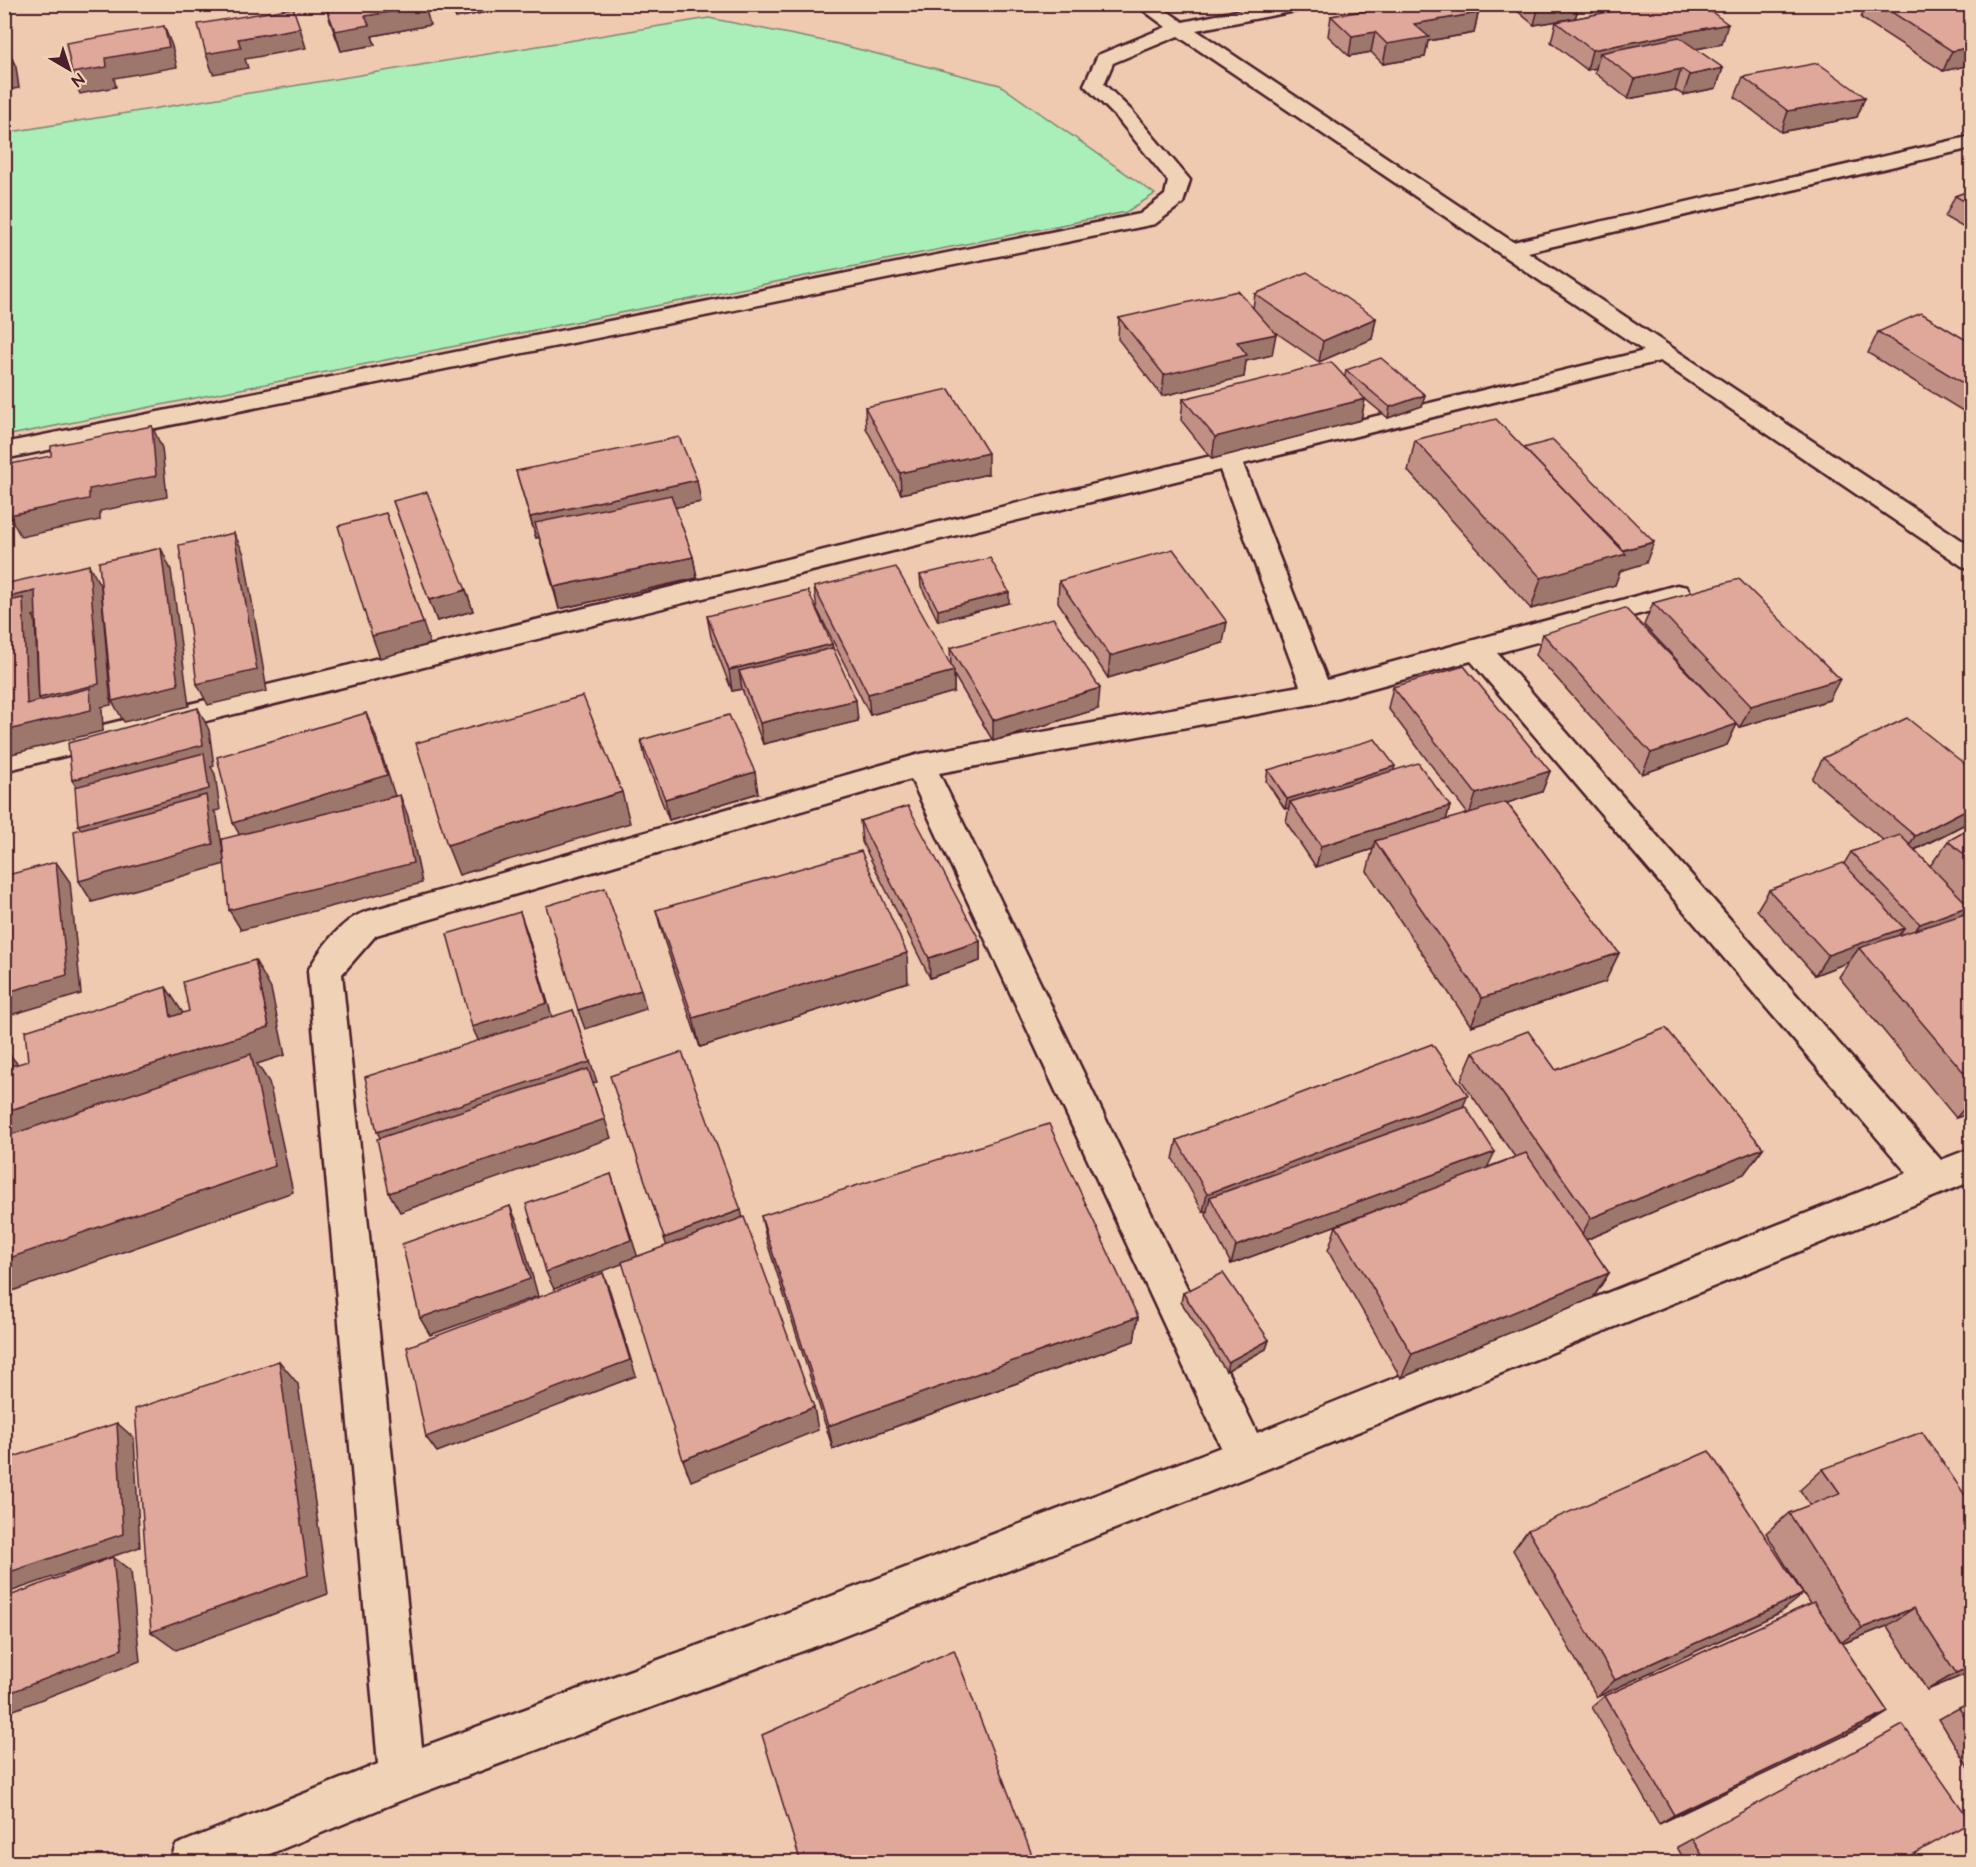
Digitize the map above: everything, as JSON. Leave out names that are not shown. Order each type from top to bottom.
[{"type":"street","points":[[1144,4],[1971,560]]},
{"type":"street","points":[[4,451],[1148,219],[1175,198],[1179,180],[1124,114],[1094,85],[1106,59],[1180,28],[1301,4]]},
{"type":"street","points":[[1510,249],[1971,142]]},
{"type":"street","points":[[4,760],[1664,353]]},
{"type":"street","points":[[1229,460],[1317,693]]},
{"type":"street","points":[[402,1777],[325,971],[350,939],[365,925],[920,765],[1317,693],[1677,594]]},
{"type":"street","points":[[193,1863],[402,1777],[824,1621],[1247,1457],[1953,1171],[1477,649]]},
{"type":"street","points":[[920,765],[1247,1457]]},
{"type":"green space","points":[[709,18],[834,43],[1000,85],[1155,194],[1126,212],[5,436],[5,133]]},
{"type":"building","points":[[325,4],[424,4],[425,6],[365,16],[369,25],[335,31]]},
{"type":"building","points":[[1365,4],[1468,4],[1478,13],[1414,24],[1429,37],[1387,44],[1375,32],[1352,36],[1331,16],[1371,10]]},
{"type":"building","points":[[1637,4],[1701,4],[1728,24],[1592,50],[1556,22],[1639,6]]},
{"type":"building","points":[[1879,4],[1958,4],[1971,13],[1971,47],[1952,51]]},
{"type":"building","points":[[293,8],[300,28],[238,39],[241,48],[206,54],[198,24]]},
{"type":"building","points":[[164,26],[169,47],[106,58],[107,67],[72,73],[66,43]]},
{"type":"building","points":[[1679,37],[1723,68],[1690,75],[1681,69],[1635,79],[1600,53]]},
{"type":"building","points":[[4,47],[7,47],[10,68],[4,69]]},
{"type":"building","points":[[1818,63],[1865,97],[1788,111],[1743,77]]},
{"type":"building","points":[[1971,190],[1971,205],[1955,196]]},
{"type":"building","points":[[1307,272],[1376,318],[1323,341],[1255,294]]},
{"type":"building","points":[[1238,291],[1276,334],[1237,342],[1247,355],[1164,375],[1119,318]]},
{"type":"building","points":[[1921,313],[1971,343],[1971,388],[1878,332]]},
{"type":"building","points":[[1381,358],[1425,395],[1390,407],[1346,370]]},
{"type":"building","points":[[1331,362],[1365,399],[1215,437],[1183,399]]},
{"type":"building","points":[[949,389],[988,453],[900,473],[865,407]]},
{"type":"building","points":[[1496,419],[1626,554],[1541,578],[1415,440]]},
{"type":"building","points":[[152,426],[156,476],[89,489],[89,499],[9,515],[10,464],[51,456],[51,446]]},
{"type":"building","points":[[679,437],[697,480],[530,517],[516,471]]},
{"type":"building","points":[[1553,440],[1654,542],[1623,550],[1524,448]]},
{"type":"building","points":[[427,492],[466,590],[429,600],[393,501]]},
{"type":"building","points":[[671,495],[693,557],[554,587],[535,523]]},
{"type":"building","points":[[386,513],[423,623],[372,636],[338,526]]},
{"type":"building","points":[[234,533],[257,670],[197,684],[179,545]]},
{"type":"building","points":[[161,548],[178,685],[112,701],[99,562]]},
{"type":"building","points":[[1173,549],[1227,622],[1110,656],[1059,581]]},
{"type":"building","points":[[990,558],[1009,592],[938,610],[920,575]]},
{"type":"building","points":[[89,565],[99,684],[39,698],[35,591],[4,598],[4,584]]},
{"type":"building","points":[[896,567],[954,671],[868,694],[814,587]]},
{"type":"building","points":[[1739,579],[1840,679],[1751,706],[1653,603]]},
{"type":"building","points":[[808,591],[832,644],[729,670],[707,616]]},
{"type":"building","points":[[23,598],[27,704],[90,688],[91,710],[4,731],[4,602]]},
{"type":"building","points":[[1625,608],[1737,724],[1651,753],[1543,634]]},
{"type":"building","points":[[1053,618],[1100,688],[993,720],[950,648]]},
{"type":"building","points":[[833,648],[856,700],[760,723],[739,671]]},
{"type":"building","points":[[1464,666],[1550,771],[1476,794],[1393,687]]},
{"type":"building","points":[[583,696],[622,792],[447,845],[416,743]]},
{"type":"building","points":[[198,708],[203,745],[72,780],[68,743]]},
{"type":"building","points":[[366,713],[387,775],[233,823],[217,757]]},
{"type":"building","points":[[729,715],[755,772],[665,799],[641,740]]},
{"type":"building","points":[[1907,718],[1971,769],[1971,807],[1915,836],[1823,758]]},
{"type":"building","points":[[1375,739],[1395,766],[1287,799],[1268,770]]},
{"type":"building","points":[[204,753],[209,789],[78,825],[75,787]]},
{"type":"building","points":[[1418,763],[1450,806],[1321,846],[1290,802]]},
{"type":"building","points":[[206,795],[213,844],[79,881],[74,831]]},
{"type":"building","points":[[400,795],[413,863],[229,910],[222,839]]},
{"type":"building","points":[[1506,802],[1619,953],[1482,998],[1375,841]]},
{"type":"building","points":[[908,806],[980,941],[929,958],[860,821]]},
{"type":"building","points":[[1971,828],[1971,860],[1948,841]]},
{"type":"building","points":[[1900,835],[1969,906],[1920,924],[1851,852]]},
{"type":"building","points":[[861,851],[907,953],[693,1018],[656,910]]},
{"type":"building","points":[[56,862],[67,975],[4,993],[4,876]]},
{"type":"building","points":[[1843,863],[1904,928],[1828,955],[1769,890]]},
{"type":"building","points":[[605,888],[641,990],[578,1010],[546,906]]},
{"type":"building","points":[[520,912],[547,1003],[472,1027],[447,934]]},
{"type":"building","points":[[1971,912],[1971,1081],[1859,948]]},
{"type":"building","points":[[255,960],[269,1027],[4,1112],[4,1068],[28,1061],[25,1031],[166,987],[171,1017],[189,1011],[183,982]]},
{"type":"building","points":[[573,1010],[590,1062],[377,1132],[365,1077]]},
{"type":"building","points":[[1666,1028],[1763,1148],[1591,1218],[1473,1052],[1528,1031],[1556,1070]]},
{"type":"building","points":[[1432,1044],[1468,1095],[1207,1194],[1177,1140]]},
{"type":"building","points":[[682,1052],[741,1210],[664,1238],[610,1076]]},
{"type":"building","points":[[251,1054],[275,1166],[4,1260],[4,1137]]},
{"type":"building","points":[[588,1069],[605,1119],[389,1193],[377,1139]]},
{"type":"building","points":[[1465,1106],[1495,1152],[1236,1246],[1210,1197]]},
{"type":"building","points":[[1049,1124],[1138,1317],[828,1426],[761,1216]]},
{"type":"building","points":[[1526,1153],[1609,1273],[1412,1354],[1336,1226]]},
{"type":"building","points":[[611,1174],[631,1240],[546,1272],[526,1204]]},
{"type":"building","points":[[510,1206],[530,1279],[420,1318],[402,1244]]},
{"type":"building","points":[[744,1217],[814,1407],[683,1460],[622,1262]]},
{"type":"building","points":[[603,1273],[630,1360],[426,1437],[407,1347]]},
{"type":"building","points":[[1223,1273],[1269,1340],[1228,1362],[1183,1293]]},
{"type":"building","points":[[279,1361],[308,1575],[151,1632],[135,1409]]},
{"type":"building","points":[[117,1423],[123,1534],[4,1574],[4,1460]]},
{"type":"building","points":[[1922,1432],[1971,1504],[1971,1666],[1956,1673],[1914,1608],[1862,1628],[1789,1513],[1840,1493],[1823,1469]]},
{"type":"building","points":[[1709,1451],[1803,1594],[1615,1680],[1528,1530]]},
{"type":"building","points":[[113,1557],[122,1649],[4,1695],[4,1598]]},
{"type":"building","points":[[1814,1602],[1888,1712],[1674,1815],[1605,1696]]},
{"type":"building","points":[[954,1650],[1035,1863],[801,1863],[762,1735]]},
{"type":"building","points":[[1971,1703],[1971,1728],[1959,1708]]},
{"type":"building","points":[[1903,1725],[1971,1822],[1898,1863],[1707,1863],[1692,1839]]}]
